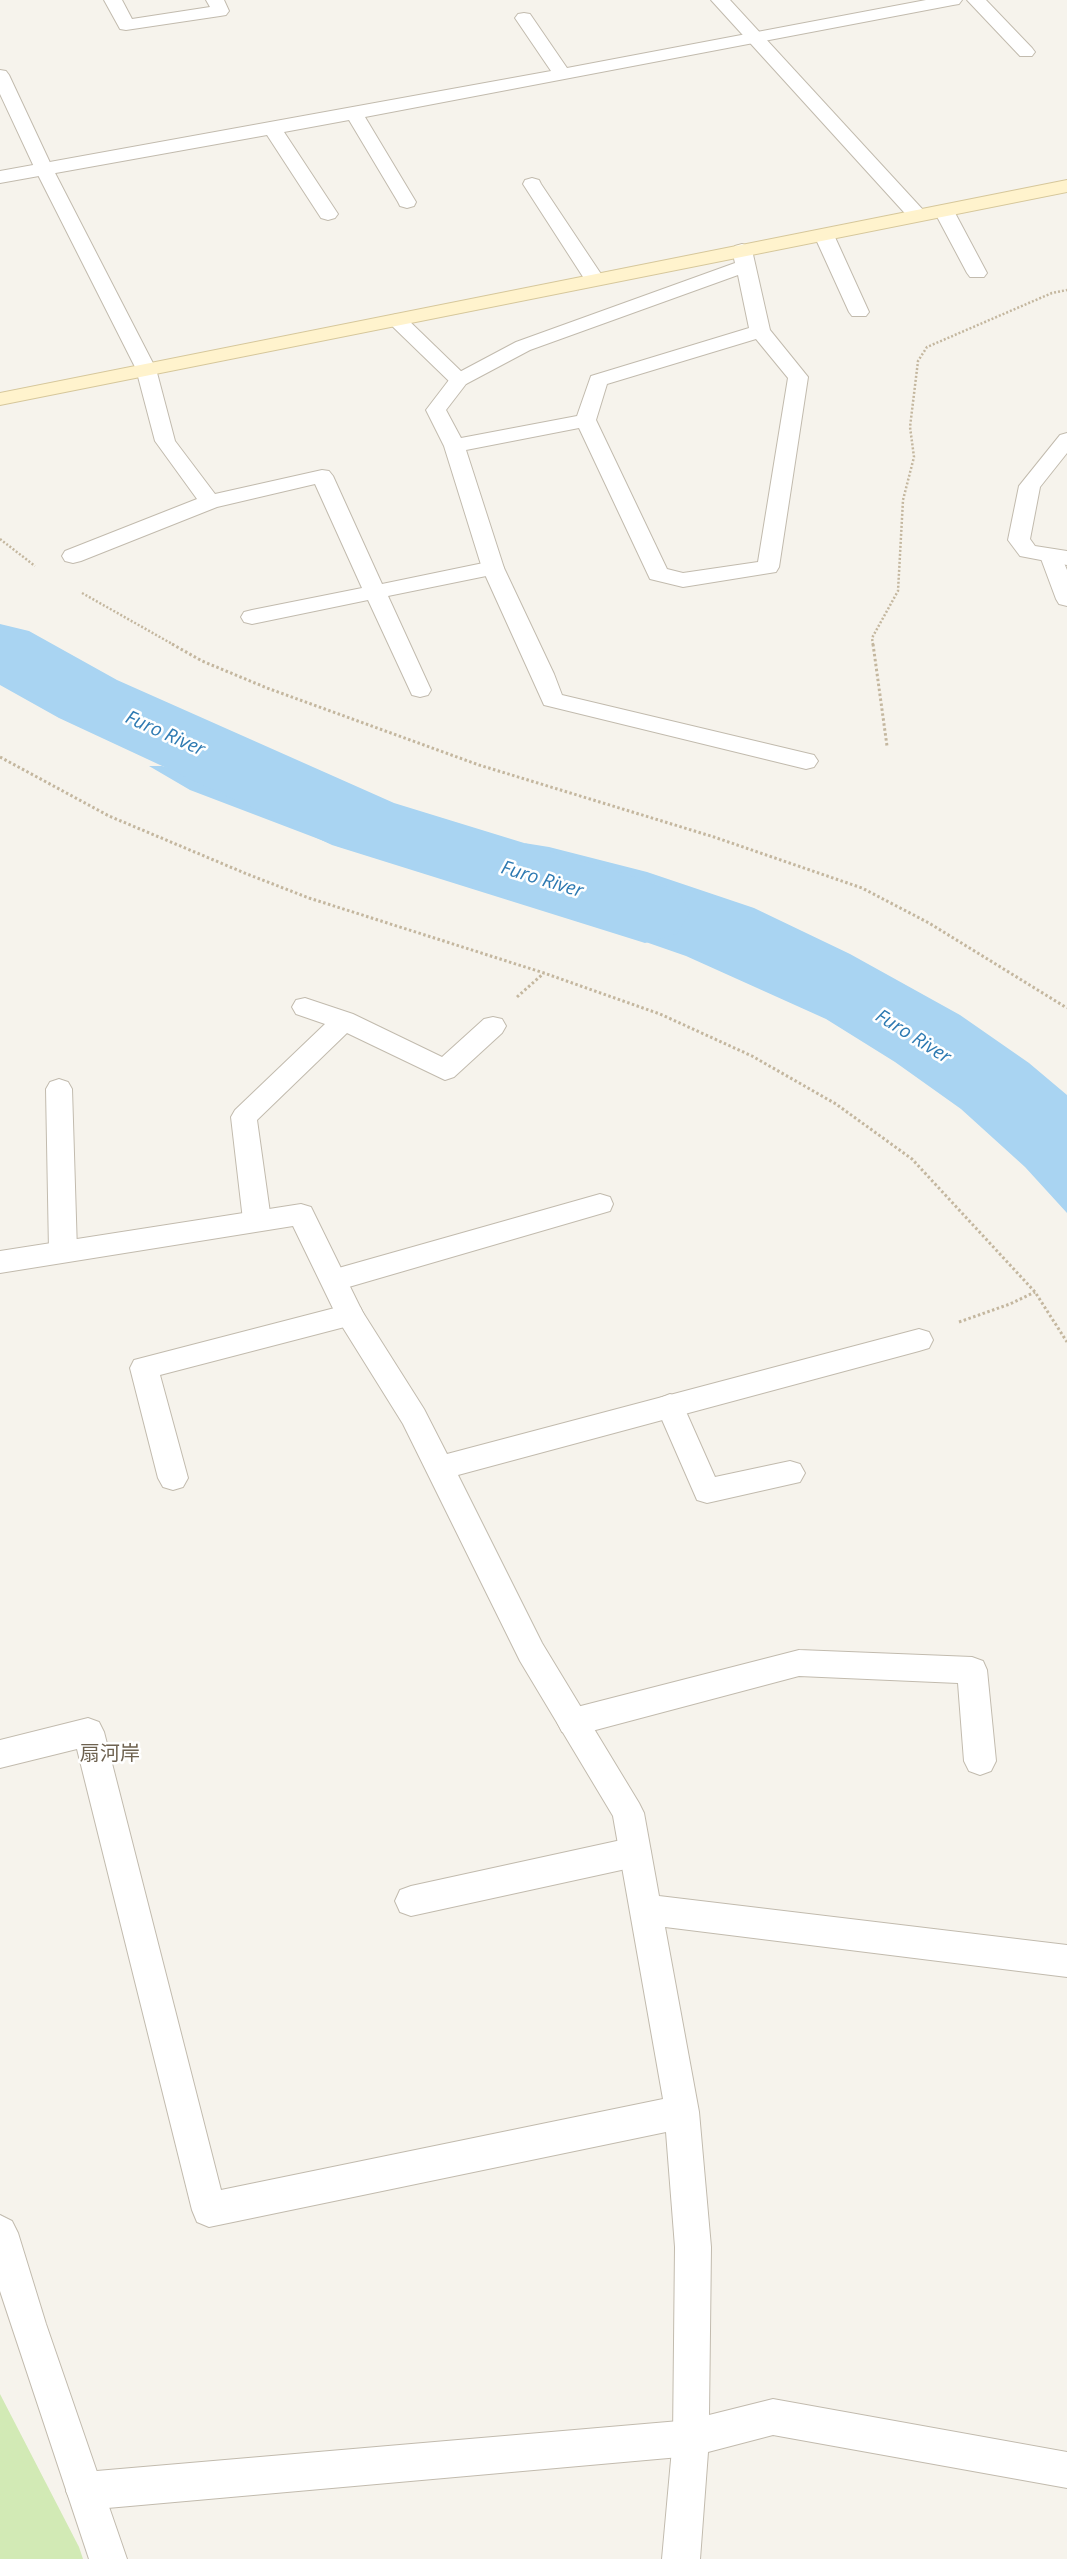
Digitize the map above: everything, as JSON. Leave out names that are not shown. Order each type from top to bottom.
[{"type":"street","points":[[113,0],[126,25],[220,11],[214,0]]},
{"type":"street","points":[[720,0],[918,216]]},
{"type":"street","points":[[0,177],[354,114],[754,36],[953,0]]},
{"type":"street","points":[[976,0],[1026,52]]},
{"type":"street","points":[[524,18],[561,73]]},
{"type":"street","points":[[0,75],[44,169],[146,370],[165,441],[210,502]]},
{"type":"street","points":[[354,114],[407,202]]},
{"type":"street","points":[[272,128],[328,214]]},
{"type":"street","points":[[532,184],[595,280]]},
{"type":"street","points":[[806,761],[552,700],[543,674],[493,568],[454,446],[436,410],[459,380],[523,346],[744,258],[824,235],[1067,186]]},
{"type":"street","points":[[944,211],[977,273]]},
{"type":"street","points":[[824,235],[859,312]]},
{"type":"street","points":[[0,399],[595,280],[744,258]]},
{"type":"street","points":[[744,258],[760,331],[798,377],[768,567],[683,580],[658,574],[586,420],[598,380],[760,331]]},
{"type":"street","points":[[397,320],[459,380]]},
{"type":"street","points":[[454,446],[586,420]]},
{"type":"street","points":[[1067,438],[1030,486],[1019,540],[1028,551],[1059,557],[1067,599]]},
{"type":"street","points":[[73,556],[210,502],[322,476],[420,690]]},
{"type":"street","points":[[252,617],[493,568]]},
{"type":"street","points":[[304,1006],[344,1021],[445,1070],[493,1026]]},
{"type":"street","points":[[257,1220],[244,1117],[344,1021]]},
{"type":"street","points":[[59,1089],[62,1252]]},
{"type":"street","points":[[335,1280],[600,1204]]},
{"type":"street","points":[[0,1262],[301,1214],[335,1280],[350,1316],[414,1417],[530,1652],[628,1813],[682,2112],[693,2247],[691,2438],[681,2559]]},
{"type":"street","points":[[173,1478],[144,1368],[350,1316]]},
{"type":"street","points":[[440,1468],[919,1340]]},
{"type":"street","points":[[670,1406],[707,1491],[790,1473]]},
{"type":"street","points":[[573,1722],[800,1663],[972,1670],[980,1761]]},
{"type":"street","points":[[0,1754],[88,1732],[209,2210],[682,2112]]},
{"type":"street","points":[[411,1901],[635,1852]]},
{"type":"street","points":[[646,1910],[1067,1962]]},
{"type":"street","points":[[0,2233],[28,2324],[108,2559]]},
{"type":"street","points":[[85,2491],[691,2438],[774,2417],[1067,2470]]},
{"type":"path","points":[[887,746],[872,638],[898,591],[903,500],[914,457],[910,428],[918,361],[927,347],[1052,293],[1067,290]]},
{"type":"path","points":[[0,539],[44,571]]},
{"type":"path","points":[[78,591],[202,661],[267,688],[479,765],[714,837],[862,888],[929,923],[1067,1008]]},
{"type":"path","points":[[0,757],[109,816],[247,874],[309,898],[544,973],[652,1011],[752,1056],[836,1104],[912,1159],[1035,1292],[1067,1342]]},
{"type":"path","points":[[919,1340],[1035,1292]]},
{"type":"green space","points":[[0,2394],[79,2547],[83,2559],[0,2559]]},
{"type":"water","points":[[149,766],[162,766],[327,817],[374,836],[400,851],[401,856],[483,876],[506,878],[514,867],[525,863],[551,873],[565,874],[560,863],[524,843],[549,847],[647,872],[754,908],[850,954],[960,1015],[1029,1063],[1067,1095],[1067,1213],[1025,1167],[961,1109],[895,1062],[826,1019],[686,956],[591,923],[337,846],[190,790]]},
{"type":"waterway","name":"Furo River","points":[[0,650],[88,699],[363,824],[645,912]]},
{"type":"district","name":"扇河岸","points":[[110,1754]]}]
